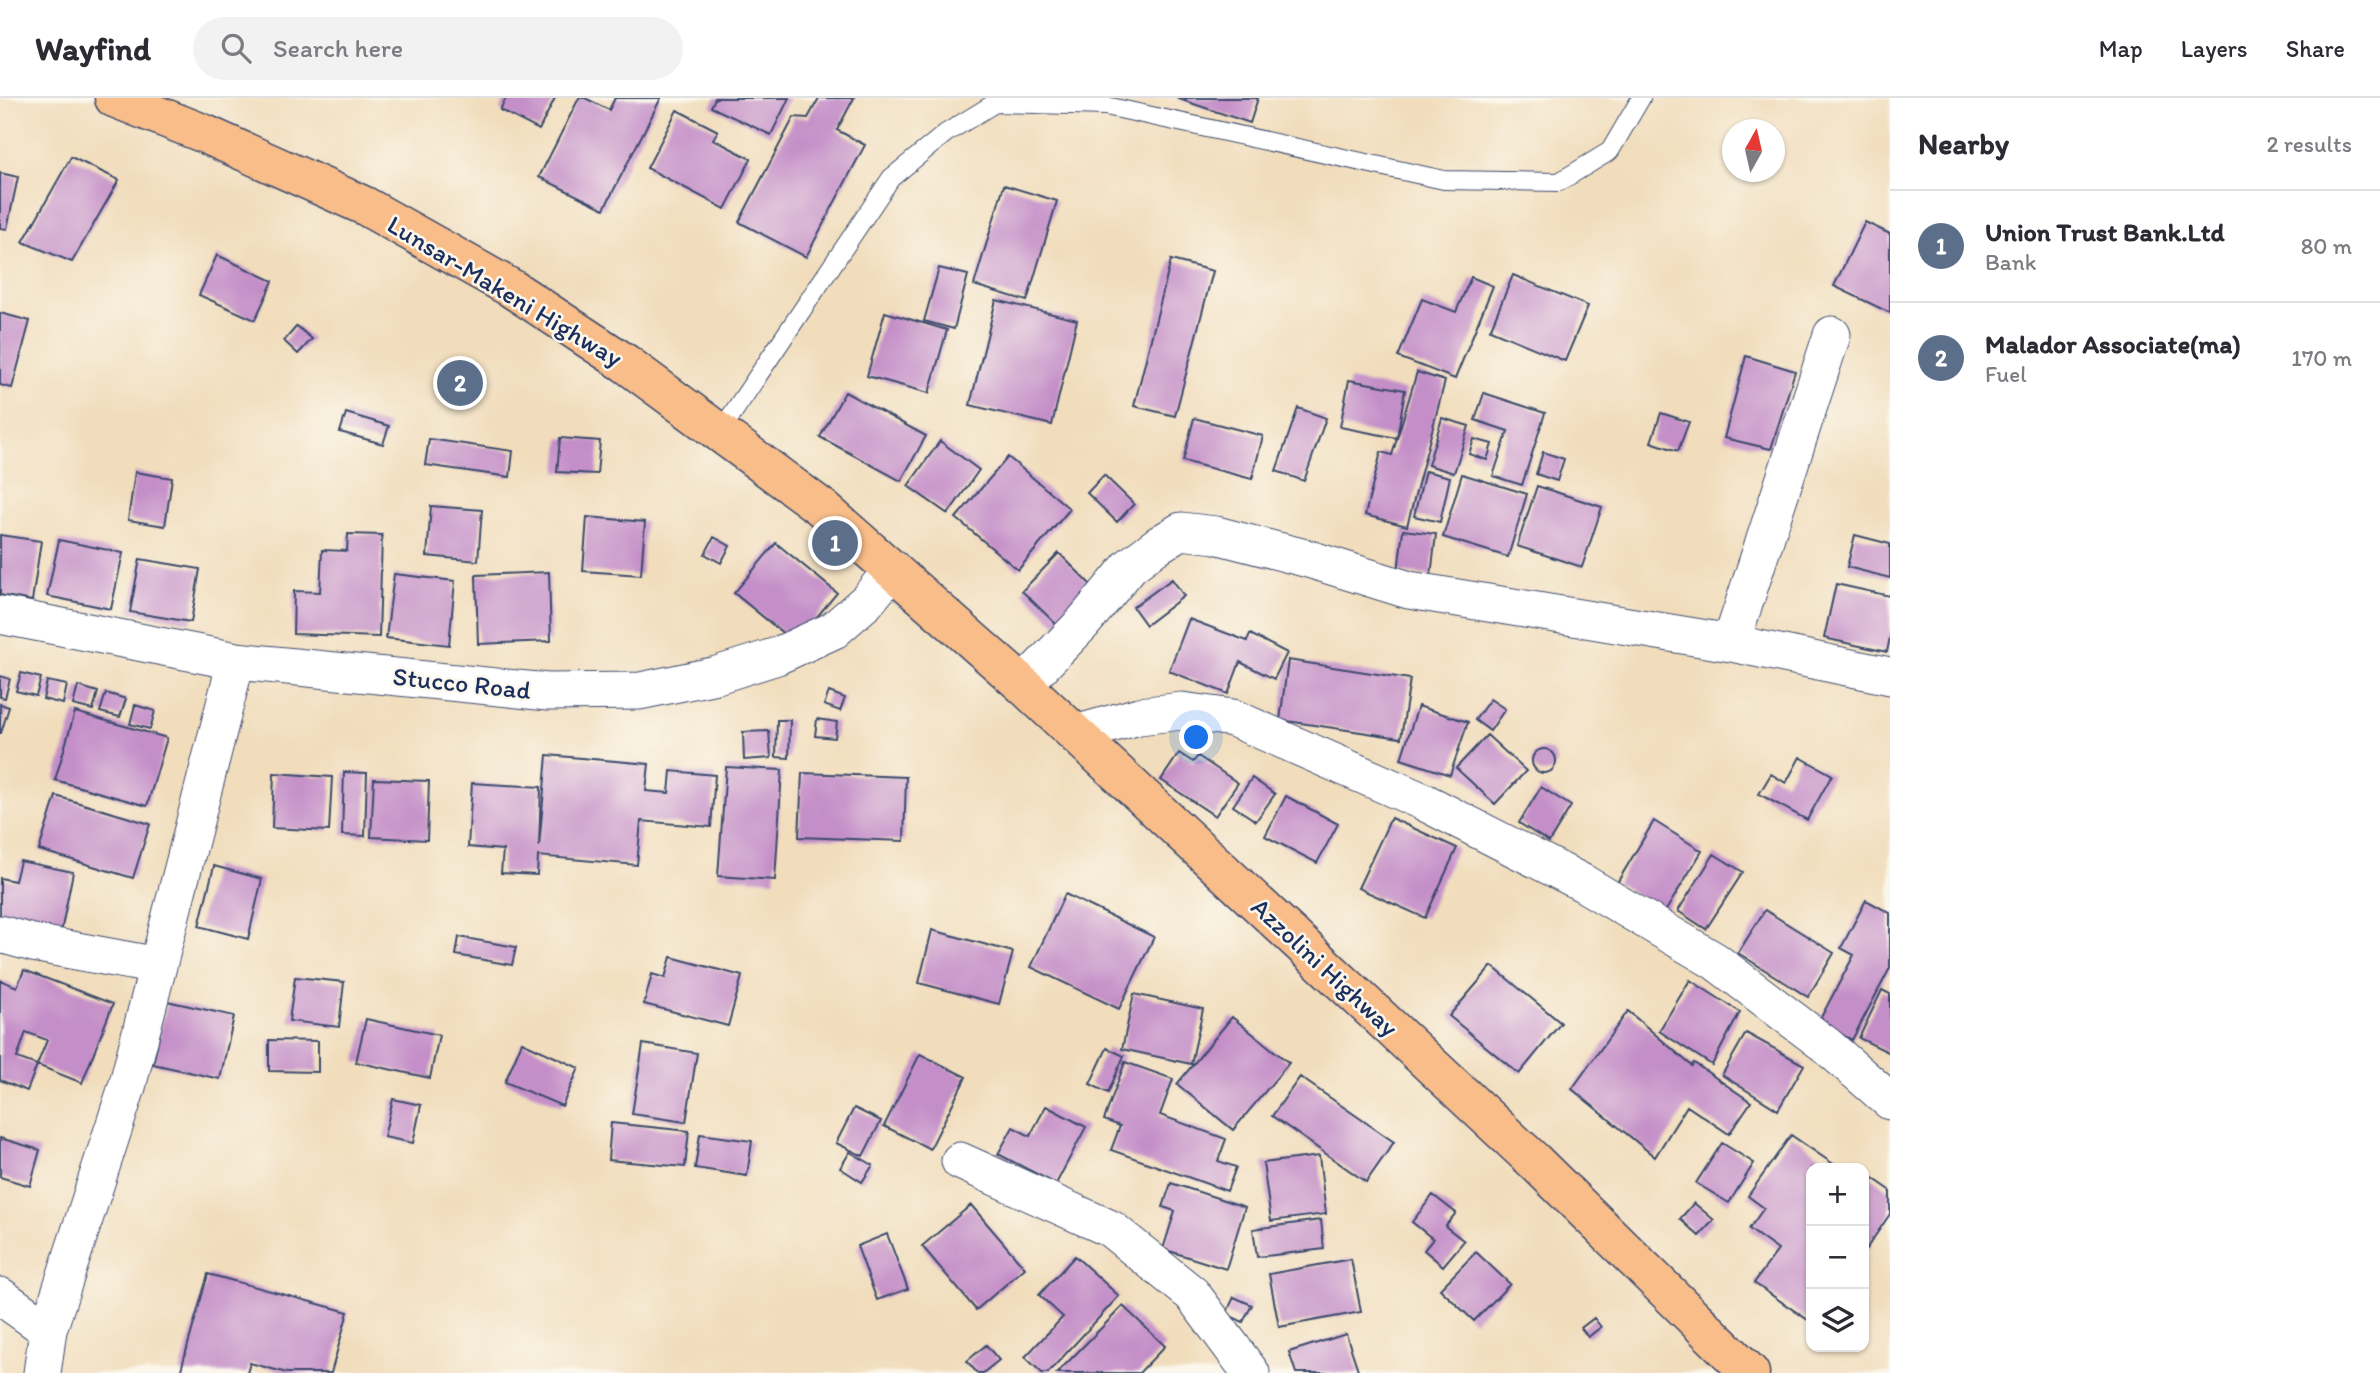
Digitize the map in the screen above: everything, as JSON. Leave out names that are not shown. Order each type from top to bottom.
[{"type":"main road","name":"Lunsar-Makeni Highway","points":[[114,98],[205,134],[377,213],[511,288],[625,363],[720,432],[822,508],[893,569]]},
{"type":"main road","name":"Azzolini Highway","points":[[893,569],[1023,685],[1534,1161],[1750,1373]]},
{"type":"street","points":[[1731,642],[1832,335]]},
{"type":"street","points":[[1023,685],[1082,624],[1130,566],[1181,531],[1216,535],[1309,559],[1409,590],[1731,642],[1890,676]]},
{"type":"street","name":"Stucco Road","points":[[0,615],[236,661],[548,692],[640,691],[718,675],[777,656],[834,630],[867,601],[893,569]]},
{"type":"street","points":[[42,1373],[48,1330],[127,1087],[236,661]]},
{"type":"street","points":[[1075,734],[1139,716],[1182,711],[1233,718],[1424,802],[1583,883],[1715,961],[1826,1045],[1890,1101]]},
{"type":"street","points":[[0,934],[33,943],[158,966]]},
{"type":"street","points":[[960,1161],[1111,1229],[1192,1294],[1251,1373]]},
{"type":"street","points":[[0,1296],[48,1330]]},
{"type":"lane","points":[[720,432],[891,178],[946,133],[995,103],[1106,106],[1444,180],[1559,182],[1610,151],[1641,98]]},
{"type":"building","points":[[506,98],[555,98],[539,130],[500,110]]},
{"type":"building","points":[[579,98],[585,98],[609,110],[615,98],[661,98],[604,209],[539,177]]},
{"type":"building","points":[[715,98],[789,98],[771,135],[711,107]]},
{"type":"building","points":[[819,98],[854,98],[837,130],[865,145],[806,257],[739,222],[794,117],[808,118]]},
{"type":"building","points":[[1176,98],[1258,98],[1250,123]]},
{"type":"building","points":[[677,110],[718,131],[713,139],[751,159],[725,209],[647,168]]},
{"type":"building","points":[[71,157],[119,180],[72,262],[23,242]]},
{"type":"building","points":[[0,173],[18,177],[7,229],[0,228]]},
{"type":"building","points":[[1004,185],[1057,201],[1027,301],[974,285]]},
{"type":"building","points":[[1865,222],[1890,234],[1890,313],[1834,286]]},
{"type":"building","points":[[217,255],[273,281],[255,320],[199,295]]},
{"type":"building","points":[[1171,260],[1213,271],[1175,416],[1134,406]]},
{"type":"building","points":[[939,268],[968,275],[954,329],[924,321]]},
{"type":"building","points":[[1513,275],[1588,306],[1565,361],[1490,330]]},
{"type":"building","points":[[1471,277],[1493,286],[1455,379],[1398,357],[1422,299],[1456,312]]},
{"type":"building","points":[[996,300],[1077,320],[1052,425],[970,405]]},
{"type":"building","points":[[885,312],[947,330],[929,393],[867,376]]},
{"type":"building","points":[[0,313],[30,321],[12,388],[0,385]]},
{"type":"building","points":[[297,326],[312,339],[298,354],[284,341]]},
{"type":"building","points":[[1746,356],[1795,371],[1771,449],[1724,438]]},
{"type":"building","points":[[1417,372],[1445,381],[1407,526],[1365,515],[1381,452],[1392,455]]},
{"type":"building","points":[[1349,380],[1405,390],[1397,438],[1340,427]]},
{"type":"building","points":[[845,392],[926,436],[901,481],[820,437]]},
{"type":"building","points":[[1484,393],[1545,413],[1522,485],[1493,476],[1508,431],[1475,420]]},
{"type":"building","points":[[1298,408],[1326,418],[1304,481],[1276,471]]},
{"type":"building","points":[[346,413],[389,426],[383,444],[340,432]]},
{"type":"building","points":[[1661,413],[1689,422],[1678,451],[1651,442]]},
{"type":"building","points":[[1194,418],[1263,436],[1252,479],[1183,461]]},
{"type":"building","points":[[1442,418],[1469,426],[1454,473],[1428,465]]},
{"type":"building","points":[[560,438],[600,441],[597,474],[557,472]]},
{"type":"building","points":[[429,439],[513,451],[510,477],[425,465]]},
{"type":"building","points":[[1474,439],[1492,444],[1487,460],[1469,454]]},
{"type":"building","points":[[940,441],[979,470],[948,514],[908,486]]},
{"type":"building","points":[[1543,452],[1564,459],[1557,481],[1536,474]]},
{"type":"building","points":[[1008,457],[1070,509],[1018,570],[956,518]]},
{"type":"building","points":[[1425,471],[1450,477],[1440,522],[1414,516]]},
{"type":"building","points":[[135,472],[172,478],[165,526],[128,520]]},
{"type":"building","points":[[1462,474],[1527,494],[1508,557],[1443,537]]},
{"type":"building","points":[[1104,475],[1134,504],[1117,522],[1087,493]]},
{"type":"building","points":[[1537,486],[1602,507],[1582,567],[1517,546]]},
{"type":"building","points":[[431,506],[482,510],[478,561],[427,556]]},
{"type":"building","points":[[587,517],[645,522],[641,575],[583,571]]},
{"type":"building","points":[[1403,530],[1436,534],[1431,576],[1398,572]]},
{"type":"building","points":[[348,534],[382,535],[379,637],[293,634],[294,591],[320,592],[322,550],[347,551]]},
{"type":"building","points":[[0,535],[41,541],[32,601],[0,595]]},
{"type":"building","points":[[1855,535],[1890,544],[1890,578],[1847,567]]},
{"type":"building","points":[[714,537],[730,546],[721,563],[705,554]]},
{"type":"building","points":[[59,540],[123,553],[111,609],[47,596]]},
{"type":"building","points":[[776,543],[837,593],[795,643],[734,593]]},
{"type":"building","points":[[1059,553],[1096,590],[1060,628],[1022,591]]},
{"type":"building","points":[[140,559],[200,569],[191,622],[130,612]]},
{"type":"building","points":[[549,572],[551,641],[478,644],[476,575]]},
{"type":"building","points":[[394,574],[455,581],[449,645],[386,638]]},
{"type":"building","points":[[1172,579],[1184,596],[1146,625],[1133,607]]},
{"type":"building","points":[[1836,584],[1890,596],[1890,637],[1887,652],[1824,638]]},
{"type":"building","points":[[1189,619],[1247,641],[1250,634],[1287,653],[1274,679],[1240,662],[1228,694],[1169,671]]},
{"type":"building","points":[[1288,660],[1410,679],[1401,738],[1280,720]]},
{"type":"building","points":[[21,673],[41,678],[36,696],[16,691]]},
{"type":"building","points":[[0,676],[10,679],[5,698],[0,697]]},
{"type":"building","points":[[47,681],[67,685],[63,704],[43,699]]},
{"type":"building","points":[[78,686],[98,692],[93,710],[73,705]]},
{"type":"building","points":[[829,692],[845,698],[840,711],[824,705]]},
{"type":"building","points":[[106,693],[126,699],[120,717],[100,712]]},
{"type":"building","points":[[1490,699],[1505,709],[1490,731],[1475,720]]},
{"type":"building","points":[[0,704],[9,707],[1,733],[0,733]]},
{"type":"building","points":[[135,705],[155,711],[150,729],[130,724]]},
{"type":"building","points":[[1418,706],[1468,722],[1450,775],[1401,759]]},
{"type":"building","points":[[75,712],[167,738],[147,806],[55,780]]},
{"type":"building","points":[[817,719],[837,722],[835,738],[815,736]]},
{"type":"building","points":[[777,720],[790,720],[789,758],[776,757]]},
{"type":"building","points":[[769,731],[771,758],[744,760],[743,732]]},
{"type":"building","points":[[1487,735],[1526,771],[1495,804],[1456,768]]},
{"type":"building","points":[[1544,749],[1555,756],[1556,761],[1549,772],[1544,773],[1533,766],[1532,761],[1539,750]]},
{"type":"building","points":[[1179,753],[1193,762],[1198,756],[1238,783],[1215,816],[1161,780]]},
{"type":"building","points":[[547,755],[649,764],[646,791],[669,793],[671,771],[715,775],[711,827],[641,821],[637,865],[538,856],[537,875],[501,873],[503,850],[468,847],[472,783],[541,787],[539,847]]},
{"type":"building","points":[[1800,757],[1832,775],[1807,820],[1759,794],[1771,774],[1786,783]]},
{"type":"building","points":[[726,767],[782,770],[775,880],[718,876]]},
{"type":"building","points":[[344,772],[367,773],[365,836],[342,835]]},
{"type":"building","points":[[274,773],[332,777],[329,831],[272,828]]},
{"type":"building","points":[[802,773],[906,777],[904,841],[799,837]]},
{"type":"building","points":[[1252,778],[1275,794],[1256,821],[1233,806]]},
{"type":"building","points":[[374,779],[429,781],[427,840],[371,837]]},
{"type":"building","points":[[1541,787],[1571,806],[1549,842],[1519,823]]},
{"type":"building","points":[[56,796],[150,824],[133,878],[39,850]]},
{"type":"building","points":[[1286,796],[1338,824],[1317,863],[1265,836]]},
{"type":"building","points":[[1391,818],[1457,848],[1425,918],[1358,888]]},
{"type":"building","points":[[1654,821],[1702,851],[1665,912],[1617,883]]},
{"type":"building","points":[[1714,854],[1743,872],[1706,929],[1678,911]]},
{"type":"building","points":[[20,861],[73,872],[60,937],[0,925],[0,878],[15,881]]},
{"type":"building","points":[[214,866],[262,879],[248,939],[199,926]]},
{"type":"building","points":[[1065,894],[1154,937],[1119,1009],[1031,967]]},
{"type":"building","points":[[1866,900],[1890,913],[1890,968],[1852,1040],[1818,1023],[1854,955],[1841,948]]},
{"type":"building","points":[[1765,910],[1834,953],[1808,997],[1738,953]]},
{"type":"building","points":[[932,930],[1013,952],[999,1004],[919,983]]},
{"type":"building","points":[[459,937],[516,947],[512,965],[456,955]]},
{"type":"building","points":[[671,957],[742,976],[728,1026],[644,1004],[652,974],[665,978]]},
{"type":"building","points":[[1492,966],[1561,1023],[1519,1074],[1449,1016]]},
{"type":"building","points":[[24,970],[113,1004],[82,1083],[37,1065],[27,1091],[0,1080],[0,980],[17,987]],"holes":[[[26,1032],[47,1040],[37,1065],[17,1058]]]},
{"type":"building","points":[[295,977],[344,982],[339,1027],[289,1021]]},
{"type":"building","points":[[1690,980],[1740,1012],[1712,1065],[1659,1031]]},
{"type":"building","points":[[1882,990],[1890,994],[1890,1053],[1859,1038]]},
{"type":"building","points":[[1134,994],[1203,1009],[1191,1064],[1122,1049]]},
{"type":"building","points":[[167,1001],[234,1016],[220,1079],[153,1064]]},
{"type":"building","points":[[1628,1011],[1692,1066],[1694,1063],[1751,1102],[1729,1134],[1687,1106],[1655,1157],[1572,1089]]},
{"type":"building","points":[[1232,1017],[1289,1063],[1233,1130],[1177,1084]]},
{"type":"building","points":[[366,1019],[439,1035],[430,1078],[356,1062]]},
{"type":"building","points":[[1746,1033],[1804,1065],[1778,1110],[1722,1075]]},
{"type":"building","points":[[269,1040],[318,1041],[318,1072],[269,1071]]},
{"type":"building","points":[[522,1042],[579,1068],[562,1106],[505,1082]]},
{"type":"building","points":[[643,1044],[697,1053],[686,1122],[632,1114]]},
{"type":"building","points":[[1107,1048],[1124,1056],[1108,1093],[1090,1084]]},
{"type":"building","points":[[920,1054],[966,1077],[930,1149],[884,1126]]},
{"type":"building","points":[[1125,1062],[1173,1079],[1160,1115],[1226,1139],[1218,1161],[1236,1167],[1227,1191],[1111,1150],[1120,1126],[1104,1120]]},
{"type":"building","points":[[1300,1077],[1394,1142],[1366,1182],[1272,1116]]},
{"type":"building","points":[[393,1099],[421,1105],[413,1143],[384,1137]]},
{"type":"building","points":[[1046,1106],[1086,1127],[1056,1184],[998,1154],[1013,1127],[1030,1136]]},
{"type":"building","points":[[854,1108],[881,1121],[863,1156],[836,1143]]},
{"type":"building","points":[[611,1123],[689,1131],[685,1167],[608,1160]]},
{"type":"building","points":[[700,1134],[752,1141],[747,1176],[695,1168]]},
{"type":"building","points":[[1791,1135],[1832,1163],[1806,1163],[1806,1319],[1754,1283],[1778,1250],[1749,1229],[1764,1208],[1748,1196]]},
{"type":"building","points":[[0,1138],[40,1150],[30,1186],[0,1177]]},
{"type":"building","points":[[1722,1143],[1754,1163],[1729,1203],[1696,1183]]},
{"type":"building","points":[[850,1152],[873,1165],[862,1182],[840,1168]]},
{"type":"building","points":[[1319,1156],[1326,1214],[1271,1221],[1263,1163]]},
{"type":"building","points":[[1869,1175],[1890,1190],[1890,1214],[1869,1245]]},
{"type":"building","points":[[1171,1183],[1245,1207],[1226,1269],[1163,1249],[1175,1211],[1163,1207]]},
{"type":"building","points":[[1433,1195],[1456,1213],[1445,1226],[1464,1241],[1443,1266],[1424,1250],[1433,1239],[1412,1222]]},
{"type":"building","points":[[1694,1203],[1714,1220],[1699,1236],[1680,1219]]},
{"type":"building","points":[[971,1205],[1025,1268],[976,1310],[922,1246]]},
{"type":"building","points":[[1321,1220],[1324,1249],[1257,1257],[1253,1229]]},
{"type":"building","points":[[887,1234],[908,1289],[877,1300],[857,1246]]},
{"type":"building","points":[[1476,1252],[1510,1284],[1474,1321],[1440,1289]]},
{"type":"building","points":[[1075,1256],[1119,1296],[1048,1373],[1042,1373],[1025,1357],[1063,1317],[1039,1295]]},
{"type":"building","points":[[1351,1259],[1361,1312],[1279,1327],[1269,1274]]},
{"type":"building","points":[[208,1274],[348,1312],[331,1373],[287,1373],[250,1363],[247,1373],[180,1373]]},
{"type":"building","points":[[1234,1297],[1252,1305],[1243,1322],[1226,1314]]},
{"type":"building","points":[[1123,1306],[1165,1346],[1139,1373],[1057,1373]]},
{"type":"building","points":[[1594,1318],[1601,1327],[1588,1337],[1581,1328]]},
{"type":"building","points":[[1346,1334],[1359,1373],[1296,1373],[1289,1352]]},
{"type":"building","points":[[986,1345],[999,1360],[983,1373],[977,1373],[967,1361]]},
{"type":"place","name":"Malador Associate(ma)","points":[[460,383]]},
{"type":"place","name":"Union Trust Bank.Ltd","points":[[835,543]]}]
